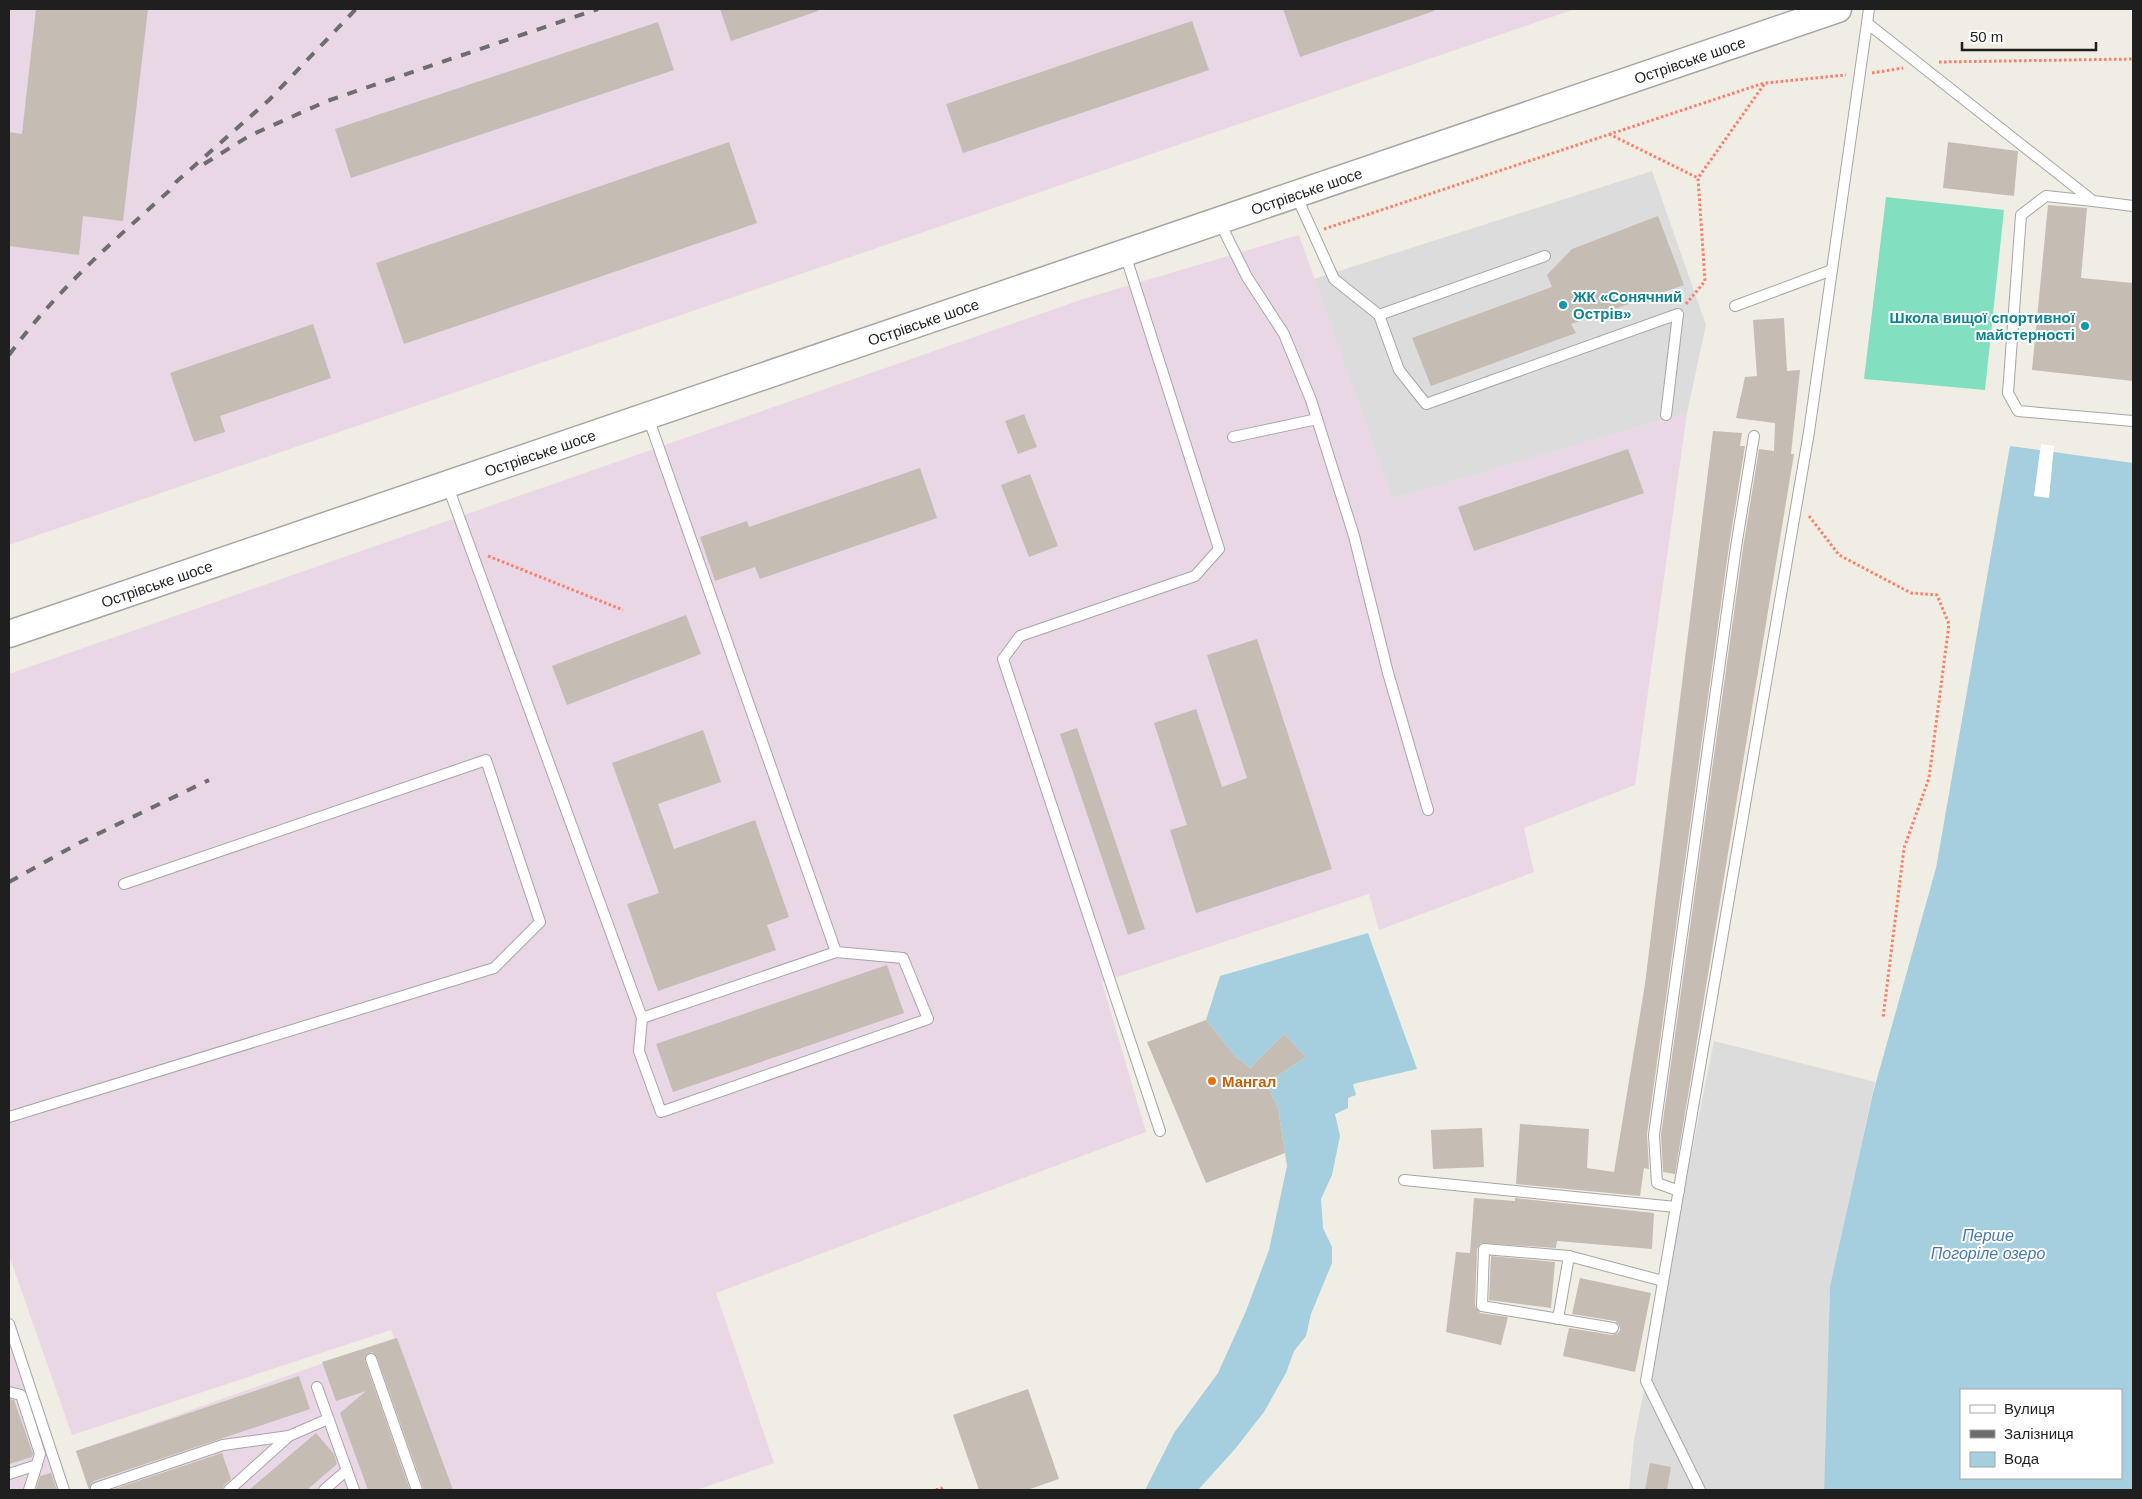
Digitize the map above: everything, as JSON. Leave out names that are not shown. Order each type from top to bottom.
[{"type":"street","name":"Острівське шосе","points":[[9,634],[1838,9]]},
{"type":"lane","points":[[1700,1490],[1646,1381],[1797,502],[1869,9]]},
{"type":"lane","points":[[1867,22],[2093,201]]},
{"type":"lane","points":[[1296,194],[1334,279],[1378,315],[1399,370],[1426,404],[1678,314],[1666,415]]},
{"type":"lane","points":[[2133,206],[2046,196],[2021,215],[2008,393],[2018,410],[2133,421]]},
{"type":"lane","points":[[1218,221],[1247,277],[1284,334],[1311,400],[1354,536],[1388,673],[1428,810]]},
{"type":"lane","points":[[1124,253],[1219,549],[1195,576],[1020,636],[1003,659],[1160,1131]]},
{"type":"lane","points":[[1378,315],[1545,256]]},
{"type":"lane","points":[[1734,306],[1832,270]]},
{"type":"lane","points":[[647,416],[836,952]]},
{"type":"lane","points":[[1233,437],[1317,419]]},
{"type":"lane","points":[[1679,1191],[1657,1183],[1654,1135],[1736,547],[1754,436]]},
{"type":"lane","points":[[447,484],[642,1018],[639,1051],[661,1112],[928,1019],[903,958],[836,952],[642,1018]]},
{"type":"lane","points":[[9,1116],[494,968],[540,922],[486,760],[124,884]]},
{"type":"lane","points":[[1404,1180],[1676,1207]]},
{"type":"lane","points":[[1613,1328],[1482,1306],[1484,1249],[1569,1256],[1663,1281]]},
{"type":"lane","points":[[1558,1319],[1569,1256]]},
{"type":"lane","points":[[9,1324],[64,1490]]},
{"type":"lane","points":[[370,1359],[416,1490]]},
{"type":"lane","points":[[316,1388],[354,1490]]},
{"type":"lane","points":[[9,1392],[21,1395],[40,1454],[29,1490]]},
{"type":"lane","points":[[96,1488],[223,1445],[289,1436],[328,1419]]},
{"type":"lane","points":[[229,1490],[289,1436]]},
{"type":"lane","points":[[9,1474],[37,1465]]},
{"type":"lane","points":[[324,1490],[347,1470]]},
{"type":"path","points":[[1313,233],[1765,83]]},
{"type":"path","points":[[1608,134],[1698,178]]},
{"type":"path","points":[[1797,502],[1839,555],[1910,593],[1937,595],[1950,624],[1930,778],[1904,848],[1883,1018]]},
{"type":"path","points":[[471,550],[624,610]]},
{"type":"path","points":[[936,1490],[941,1488],[942,1490]]},
{"type":"shaded area","points":[[9,9],[1575,9],[9,545]]},
{"type":"shaded area","points":[[1652,171],[1706,325],[1687,413],[1392,499],[1314,279]]},
{"type":"shaded area","points":[[1299,235],[1392,499],[1687,413],[1635,785],[1524,828],[1534,872],[1379,930],[1369,894],[1102,982],[1146,1132],[716,1293],[774,1463],[697,1490],[91,1490],[76,1451],[394,1338],[391,1330],[72,1435],[9,1255],[9,674],[1083,299]]},
{"type":"shaded area","points":[[1714,1041],[1875,1082],[1830,1286],[1824,1490],[1629,1490],[1634,1440]]},
{"type":"shaded area","points":[[9,1344],[23,1386],[58,1490],[9,1490]]},
{"type":"green space","points":[[1886,197],[2004,210],[1985,390],[1864,379]]},
{"type":"water","name":"Перше Погоріле озеро","points":[[2010,446],[2133,463],[2133,1490],[1824,1490],[1830,1286],[1873,1093],[1936,868]]},
{"type":"water","points":[[1368,933],[1417,1069],[1353,1084],[1356,1095],[1348,1098],[1348,1108],[1335,1114],[1340,1136],[1332,1175],[1321,1199],[1323,1228],[1332,1247],[1332,1263],[1311,1314],[1306,1336],[1294,1351],[1286,1373],[1264,1412],[1235,1449],[1198,1490],[1145,1490],[1174,1433],[1218,1373],[1246,1311],[1269,1250],[1287,1166],[1278,1108],[1266,1083],[1306,1057],[1284,1034],[1250,1068],[1236,1057],[1206,1020],[1220,976]]},
{"type":"pier","points":[[2041,444],[2054,446],[2049,498],[2034,496]]},
{"type":"building","points":[[36,9],[148,9],[123,221],[83,216],[79,255],[9,246],[9,132],[22,134]]},
{"type":"building","points":[[720,9],[818,9],[818,11],[731,41]]},
{"type":"building","points":[[1283,9],[1434,9],[1434,11],[1300,57]]},
{"type":"building","points":[[1192,21],[1209,70],[963,153],[946,104]]},
{"type":"building","points":[[658,22],[674,70],[351,178],[335,129]]},
{"type":"building","points":[[729,142],[757,223],[404,344],[376,263]]},
{"type":"building","points":[[1948,142],[2018,151],[2014,196],[1943,188]]},
{"type":"building","name":"Школа вищої спортивної майстерності","points":[[2048,205],[2087,208],[2081,278],[2133,283],[2133,381],[2032,370]]},
{"type":"building","name":"ЖК «Сонячний Острів»","points":[[1658,216],[1684,285],[1571,324],[1576,333],[1431,386],[1412,338],[1552,287],[1547,275],[1572,249]]},
{"type":"building","points":[[1784,318],[1787,371],[1800,370],[1791,454],[1794,454],[1675,1174],[1663,1172],[1661,1135],[1743,548],[1759,449],[1774,451],[1775,423],[1736,418],[1745,377],[1757,376],[1753,320]]},
{"type":"building","points":[[313,324],[331,378],[220,416],[225,432],[194,442],[170,373]]},
{"type":"building","points":[[1024,414],[1037,447],[1018,454],[1005,421]]},
{"type":"building","points":[[1713,431],[1742,433],[1740,446],[1745,446],[1729,546],[1647,1134],[1649,1169],[1644,1168],[1640,1196],[1516,1184],[1520,1124],[1589,1129],[1587,1168],[1614,1172],[1645,984]]},
{"type":"building","points":[[1628,449],[1644,493],[1474,551],[1458,507]]},
{"type":"building","points":[[920,468],[937,518],[760,579],[755,567],[715,581],[700,537],[747,521],[749,527]]},
{"type":"building","points":[[1030,474],[1058,546],[1029,557],[1001,485]]},
{"type":"building","points":[[686,615],[701,654],[567,705],[552,666]]},
{"type":"building","points":[[1257,639],[1332,869],[1196,913],[1170,830],[1187,825],[1154,723],[1196,709],[1222,787],[1247,778],[1207,655]]},
{"type":"building","points":[[1077,728],[1145,929],[1128,935],[1060,734]]},
{"type":"building","points":[[703,730],[721,782],[658,804],[674,849],[755,820],[789,917],[767,925],[776,950],[658,991],[627,904],[659,893],[612,763]]},
{"type":"building","points":[[887,965],[904,1013],[673,1092],[656,1044]]},
{"type":"building","points":[[1206,1020],[1236,1057],[1250,1068],[1284,1034],[1306,1057],[1266,1083],[1278,1108],[1285,1153],[1206,1183],[1147,1042]]},
{"type":"building","points":[[1482,1128],[1484,1167],[1433,1169],[1431,1130]]},
{"type":"building","points":[[1474,1198],[1515,1201],[1515,1198],[1654,1213],[1652,1249],[1557,1241],[1556,1248],[1481,1243],[1477,1249],[1475,1306],[1480,1313],[1508,1317],[1501,1345],[1446,1332],[1456,1252],[1470,1253]]},
{"type":"building","points":[[1491,1256],[1555,1262],[1551,1308],[1489,1300]]},
{"type":"building","points":[[1580,1278],[1651,1293],[1635,1372],[1563,1356],[1569,1328],[1612,1335],[1620,1330],[1619,1325],[1615,1321],[1572,1314]]},
{"type":"building","points":[[397,1338],[453,1490],[424,1490],[377,1357],[372,1352],[366,1355],[365,1361],[410,1490],[368,1490],[340,1413],[366,1391],[336,1401],[322,1362]]},
{"type":"building","points":[[299,1376],[310,1409],[94,1481],[89,1490],[76,1451]]},
{"type":"building","points":[[1028,1389],[1059,1479],[1027,1490],[979,1490],[953,1415]]},
{"type":"building","points":[[9,1399],[14,1400],[33,1454],[32,1457],[9,1464]]},
{"type":"building","points":[[316,1433],[334,1454],[337,1464],[307,1490],[249,1490]]},
{"type":"building","points":[[222,1453],[231,1479],[224,1485],[222,1490],[111,1490]]},
{"type":"building","points":[[1650,1463],[1671,1467],[1667,1490],[1645,1490]]},
{"type":"building","points":[[51,1473],[57,1490],[36,1490],[40,1476]]},
{"type":"railway","points":[[9,355],[45,310],[84,269],[169,191],[176,182],[269,100],[356,9]]},
{"type":"railway","points":[[204,164],[249,136],[327,101],[598,9]]},
{"type":"railway","points":[[9,882],[79,843],[209,780]]},
{"type":"place","name":"ЖК «Сонячний Острів»","points":[[1563,305]]},
{"type":"place","name":"Школа вищої спортивної майстерності","points":[[2085,326]]},
{"type":"place","name":"Мангал","points":[[1212,1081]]}]
